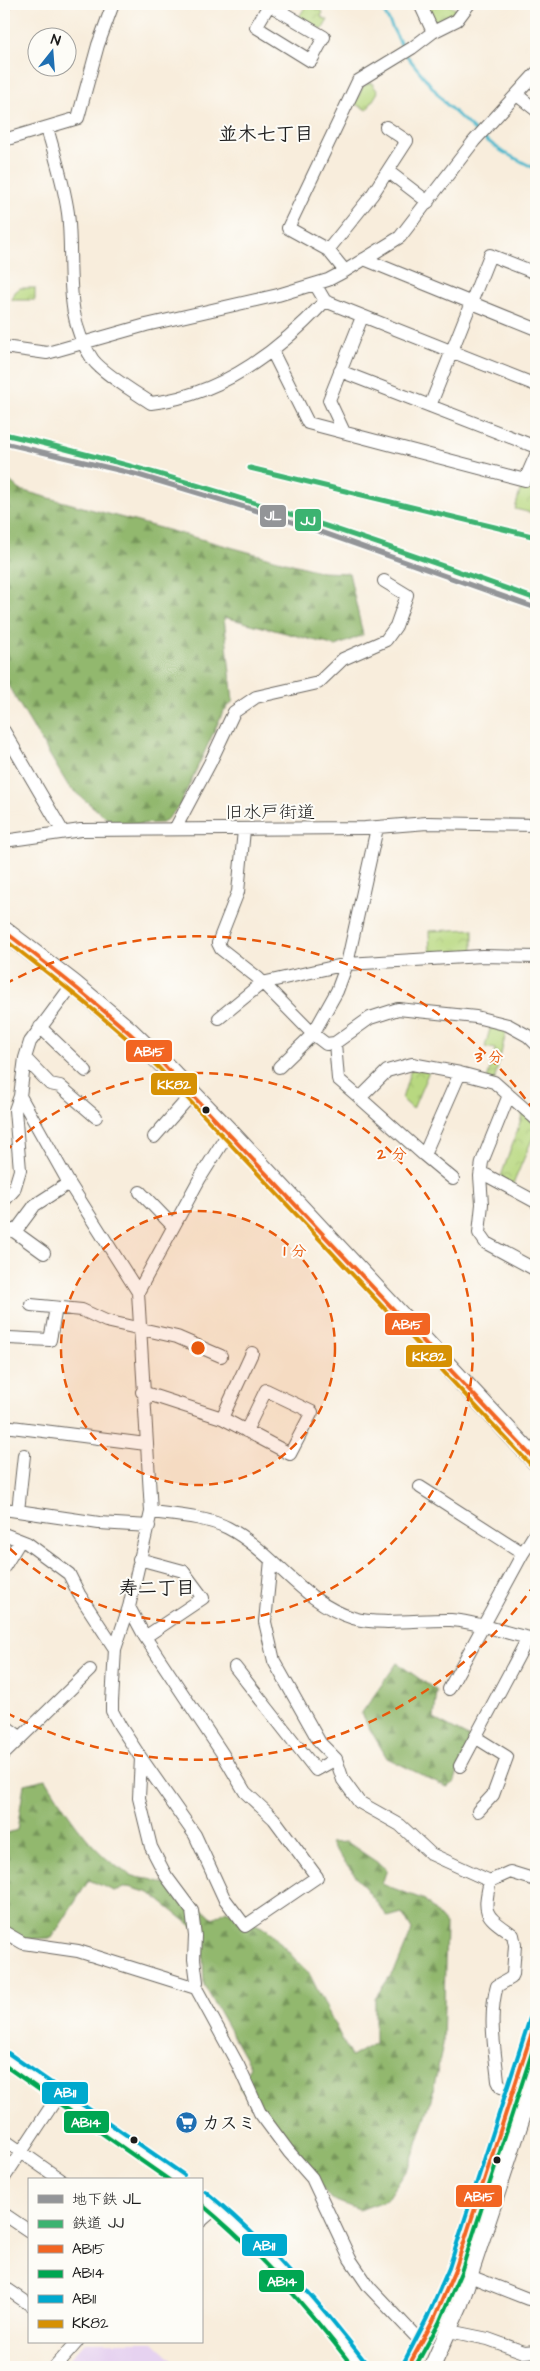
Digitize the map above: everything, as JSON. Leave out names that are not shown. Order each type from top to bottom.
[{"type":"highway","points":[[4,931],[73,984],[129,1031],[229,1132],[536,1461]]},
{"type":"main road","points":[[432,2367],[449,2330],[463,2273],[522,2093],[536,2020]]},
{"type":"main road","points":[[522,2093],[536,2075]]},
{"type":"main road","points":[[408,2367],[463,2273]]},
{"type":"street","points":[[4,140],[78,118],[98,45],[112,4]]},
{"type":"street","points":[[420,4],[433,32]]},
{"type":"street","points":[[346,271],[328,250],[288,228],[358,81],[412,48],[433,32],[457,20],[469,4]]},
{"type":"street","points":[[271,5],[324,37],[310,60],[256,27],[271,5]]},
{"type":"street","points":[[4,347],[47,353],[146,325],[278,295],[315,284],[346,271],[400,237],[477,137],[536,73]]},
{"type":"street","points":[[517,95],[536,110]]},
{"type":"street","points":[[328,250],[388,172],[407,141],[386,127]]},
{"type":"street","points":[[47,128],[62,179],[68,213],[70,284],[82,343],[95,362],[151,403],[168,401],[200,391],[246,370],[272,351],[325,300]]},
{"type":"street","points":[[388,172],[428,202]]},
{"type":"street","points":[[430,406],[490,255],[536,273]]},
{"type":"street","points":[[364,260],[536,329]]},
{"type":"street","points":[[315,284],[325,300],[452,353],[536,385]]},
{"type":"street","points":[[344,432],[329,400],[362,316]]},
{"type":"street","points":[[272,351],[308,423],[525,480],[536,455]]},
{"type":"street","points":[[340,370],[536,447]]},
{"type":"street","points":[[175,829],[214,755],[234,712],[256,697],[318,683],[343,659],[378,645],[391,635],[407,596],[384,581]]},
{"type":"street","points":[[4,732],[63,832]]},
{"type":"street","name":"旧水戸街道","points":[[4,841],[63,832],[175,829],[377,828],[427,823],[536,825]]},
{"type":"street","points":[[280,1067],[313,1034],[337,992],[346,964],[377,828]]},
{"type":"street","points":[[244,830],[238,892],[218,943],[221,949],[262,983],[313,1034],[326,1044],[335,1042],[370,1018],[398,1010],[476,1017],[508,1026],[528,1036],[536,1044]]},
{"type":"street","points":[[219,1018],[262,983],[346,964],[482,956],[536,957]]},
{"type":"street","points":[[4,1201],[14,1190],[20,1170],[15,1110],[20,1096],[25,1058],[30,1042],[73,984]]},
{"type":"street","points":[[40,1027],[86,1071]]},
{"type":"street","points":[[335,1042],[338,1079],[453,1179]]},
{"type":"street","points":[[25,1058],[50,1084],[60,1086],[96,1117]]},
{"type":"street","points":[[360,1098],[387,1071],[405,1065],[460,1073],[494,1082],[534,1111]]},
{"type":"street","points":[[424,1155],[460,1073]]},
{"type":"street","points":[[154,1137],[192,1094]]},
{"type":"street","points":[[510,1095],[482,1162],[480,1176],[482,1204],[479,1233],[486,1243],[536,1270]]},
{"type":"street","points":[[20,1096],[69,1183],[138,1292],[142,1392],[151,1512],[129,1607],[115,1649],[112,1711],[141,1758],[195,1834],[224,1898],[245,1926],[317,1877],[274,1819],[245,1792],[222,1753],[146,1637],[129,1607]]},
{"type":"street","points":[[138,1292],[173,1226],[229,1132]]},
{"type":"street","points":[[480,1176],[486,1175],[536,1202]]},
{"type":"street","points":[[44,1253],[9,1229],[35,1205],[69,1183]]},
{"type":"street","points":[[140,1192],[173,1226]]},
{"type":"street","points":[[31,1305],[82,1310],[106,1321],[177,1337],[221,1356]]},
{"type":"street","points":[[9,1338],[50,1340],[56,1308]]},
{"type":"street","points":[[222,1418],[252,1353]]},
{"type":"street","points":[[142,1392],[222,1418],[290,1454],[312,1412],[266,1390],[246,1430]]},
{"type":"street","points":[[4,1426],[146,1444]]},
{"type":"street","points":[[18,1511],[24,1454]]},
{"type":"street","points":[[420,1487],[522,1553]]},
{"type":"street","points":[[4,1509],[98,1523],[149,1526]]},
{"type":"street","points":[[151,1512],[192,1517],[228,1527],[271,1560],[314,1600],[353,1618],[372,1620],[453,1620],[532,1639],[460,1766]]},
{"type":"street","points":[[450,1689],[522,1553],[536,1532]]},
{"type":"street","points":[[4,1534],[27,1543],[69,1574],[79,1594],[115,1649]]},
{"type":"street","points":[[4,1566],[20,1541]]},
{"type":"street","points":[[139,1559],[183,1571],[203,1598],[146,1637]]},
{"type":"street","points":[[271,1560],[265,1622],[274,1662],[320,1743],[336,1759],[343,1780],[359,1802],[400,1824],[431,1854],[490,1881],[510,1872],[536,1880]]},
{"type":"street","points":[[235,1667],[316,1770],[336,1759]]},
{"type":"street","points":[[4,1754],[90,1670]]},
{"type":"street","points":[[4,1725],[20,1737]]},
{"type":"street","points":[[475,1737],[507,1757],[493,1795],[478,1812]]},
{"type":"street","points":[[141,1758],[139,1798],[151,1847],[166,1876],[192,1911],[195,1936],[196,1988],[238,2065],[260,2113],[289,2152],[312,2178],[350,2259],[369,2287],[422,2343]]},
{"type":"street","points":[[490,1881],[485,1905],[487,1912],[493,1920],[513,1935],[515,1945],[513,1974],[511,1978],[498,1986],[494,1997],[493,2020],[498,2082],[501,2087],[522,2093]]},
{"type":"street","points":[[4,1932],[23,1943],[78,1951],[196,1988]]},
{"type":"street","points":[[4,2058],[177,2178]]},
{"type":"street","points":[[4,2178],[58,2096]]},
{"type":"street","points":[[4,2140],[58,2178]]},
{"type":"street","points":[[202,2197],[271,2260],[325,2320],[361,2367]]},
{"type":"street","points":[[202,2220],[216,2208]]},
{"type":"street","points":[[4,2214],[28,2230]]},
{"type":"street","points":[[463,2273],[528,2299],[536,2298]]},
{"type":"street","points":[[4,2287],[28,2303]]},
{"type":"street","points":[[449,2330],[488,2339],[524,2352],[536,2351]]},
{"type":"street","points":[[55,2367],[75,2344]]},
{"type":"shaded area","points":[[83,2344],[155,2344],[180,2367],[62,2367]]},
{"type":"green space","points":[[307,4],[323,12],[321,17],[328,20],[322,30],[299,17]]},
{"type":"green space","points":[[426,4],[447,4],[457,10],[439,21],[432,19]]},
{"type":"green space","points":[[371,82],[378,92],[367,110],[355,104],[363,86]]},
{"type":"green space","points":[[20,288],[35,288],[35,300],[12,300],[15,292]]},
{"type":"green space","points":[[4,476],[20,490],[322,572],[349,573],[363,635],[336,646],[224,617],[233,701],[223,712],[179,807],[163,823],[115,825],[69,787],[4,679]]},
{"type":"green space","points":[[522,484],[536,486],[536,514],[515,509]]},
{"type":"green space","points":[[473,929],[473,953],[430,955],[429,931]]},
{"type":"green space","points":[[491,1025],[507,1029],[494,1082],[487,1080],[495,1049],[485,1047]]},
{"type":"green space","points":[[411,1069],[429,1071],[413,1109],[402,1099]]},
{"type":"green space","points":[[525,1108],[531,1121],[536,1126],[536,1130],[511,1189],[499,1182]]},
{"type":"green space","points":[[397,1663],[437,1691],[434,1719],[470,1738],[454,1783],[447,1787],[387,1758],[361,1714]]},
{"type":"green space","points":[[46,1779],[82,1833],[105,1857],[118,1867],[134,1876],[154,1880],[173,1888],[194,1902],[213,1919],[226,1910],[268,1930],[310,1975],[351,2057],[375,2043],[375,1998],[397,1966],[412,1930],[402,1913],[388,1917],[330,1843],[347,1842],[387,1869],[382,1884],[425,1900],[446,1924],[443,2045],[431,2100],[410,2165],[387,2200],[359,2210],[331,2199],[239,2087],[250,2066],[204,1985],[202,1934],[150,1893],[128,1887],[114,1891],[89,1880],[52,1938],[28,1939],[4,1931],[4,1834],[17,1830],[24,1784]]},
{"type":"waterway","points":[[380,4],[404,50]]},
{"type":"waterway","points":[[407,56],[446,104],[476,132]]},
{"type":"waterway","points":[[481,136],[503,152],[536,169]]},
{"type":"metro line","name":"JL","points":[[4,443],[135,474],[281,518],[536,608]]},
{"type":"rail line","name":"JJ","points":[[4,434],[206,488],[339,530],[536,599]]},
{"type":"rail line","name":"JJ","points":[[250,468],[536,537]]},
{"type":"transit line","name":"AB15","points":[[4,931],[85,995],[163,1064],[536,1461]]},
{"type":"transit line","name":"KK82","points":[[4,939],[102,1017],[159,1068],[531,1465]]},
{"type":"transit line","name":"AB11","points":[[403,2364],[427,2318],[449,2268],[530,2018]]},
{"type":"transit line","name":"AB15","points":[[408,2367],[433,2321],[455,2270],[536,2020]]},
{"type":"transit line","name":"AB14","points":[[415,2367],[439,2323],[461,2272],[536,2040]]},
{"type":"transit line","name":"AB11","points":[[8,2053],[184,2175]]},
{"type":"transit line","name":"AB14","points":[[4,2065],[166,2178]]},
{"type":"transit line","name":"AB11","points":[[205,2191],[228,2210],[291,2272],[366,2363]]},
{"type":"transit line","name":"AB14","points":[[202,2205],[243,2241],[282,2281],[353,2367]]},
{"type":"place","name":"カスミ","points":[[186,2123]]},
{"type":"district","name":"並木七丁目","points":[[266,133]]},
{"type":"district","name":"寿二丁目","points":[[157,1587]]}]
